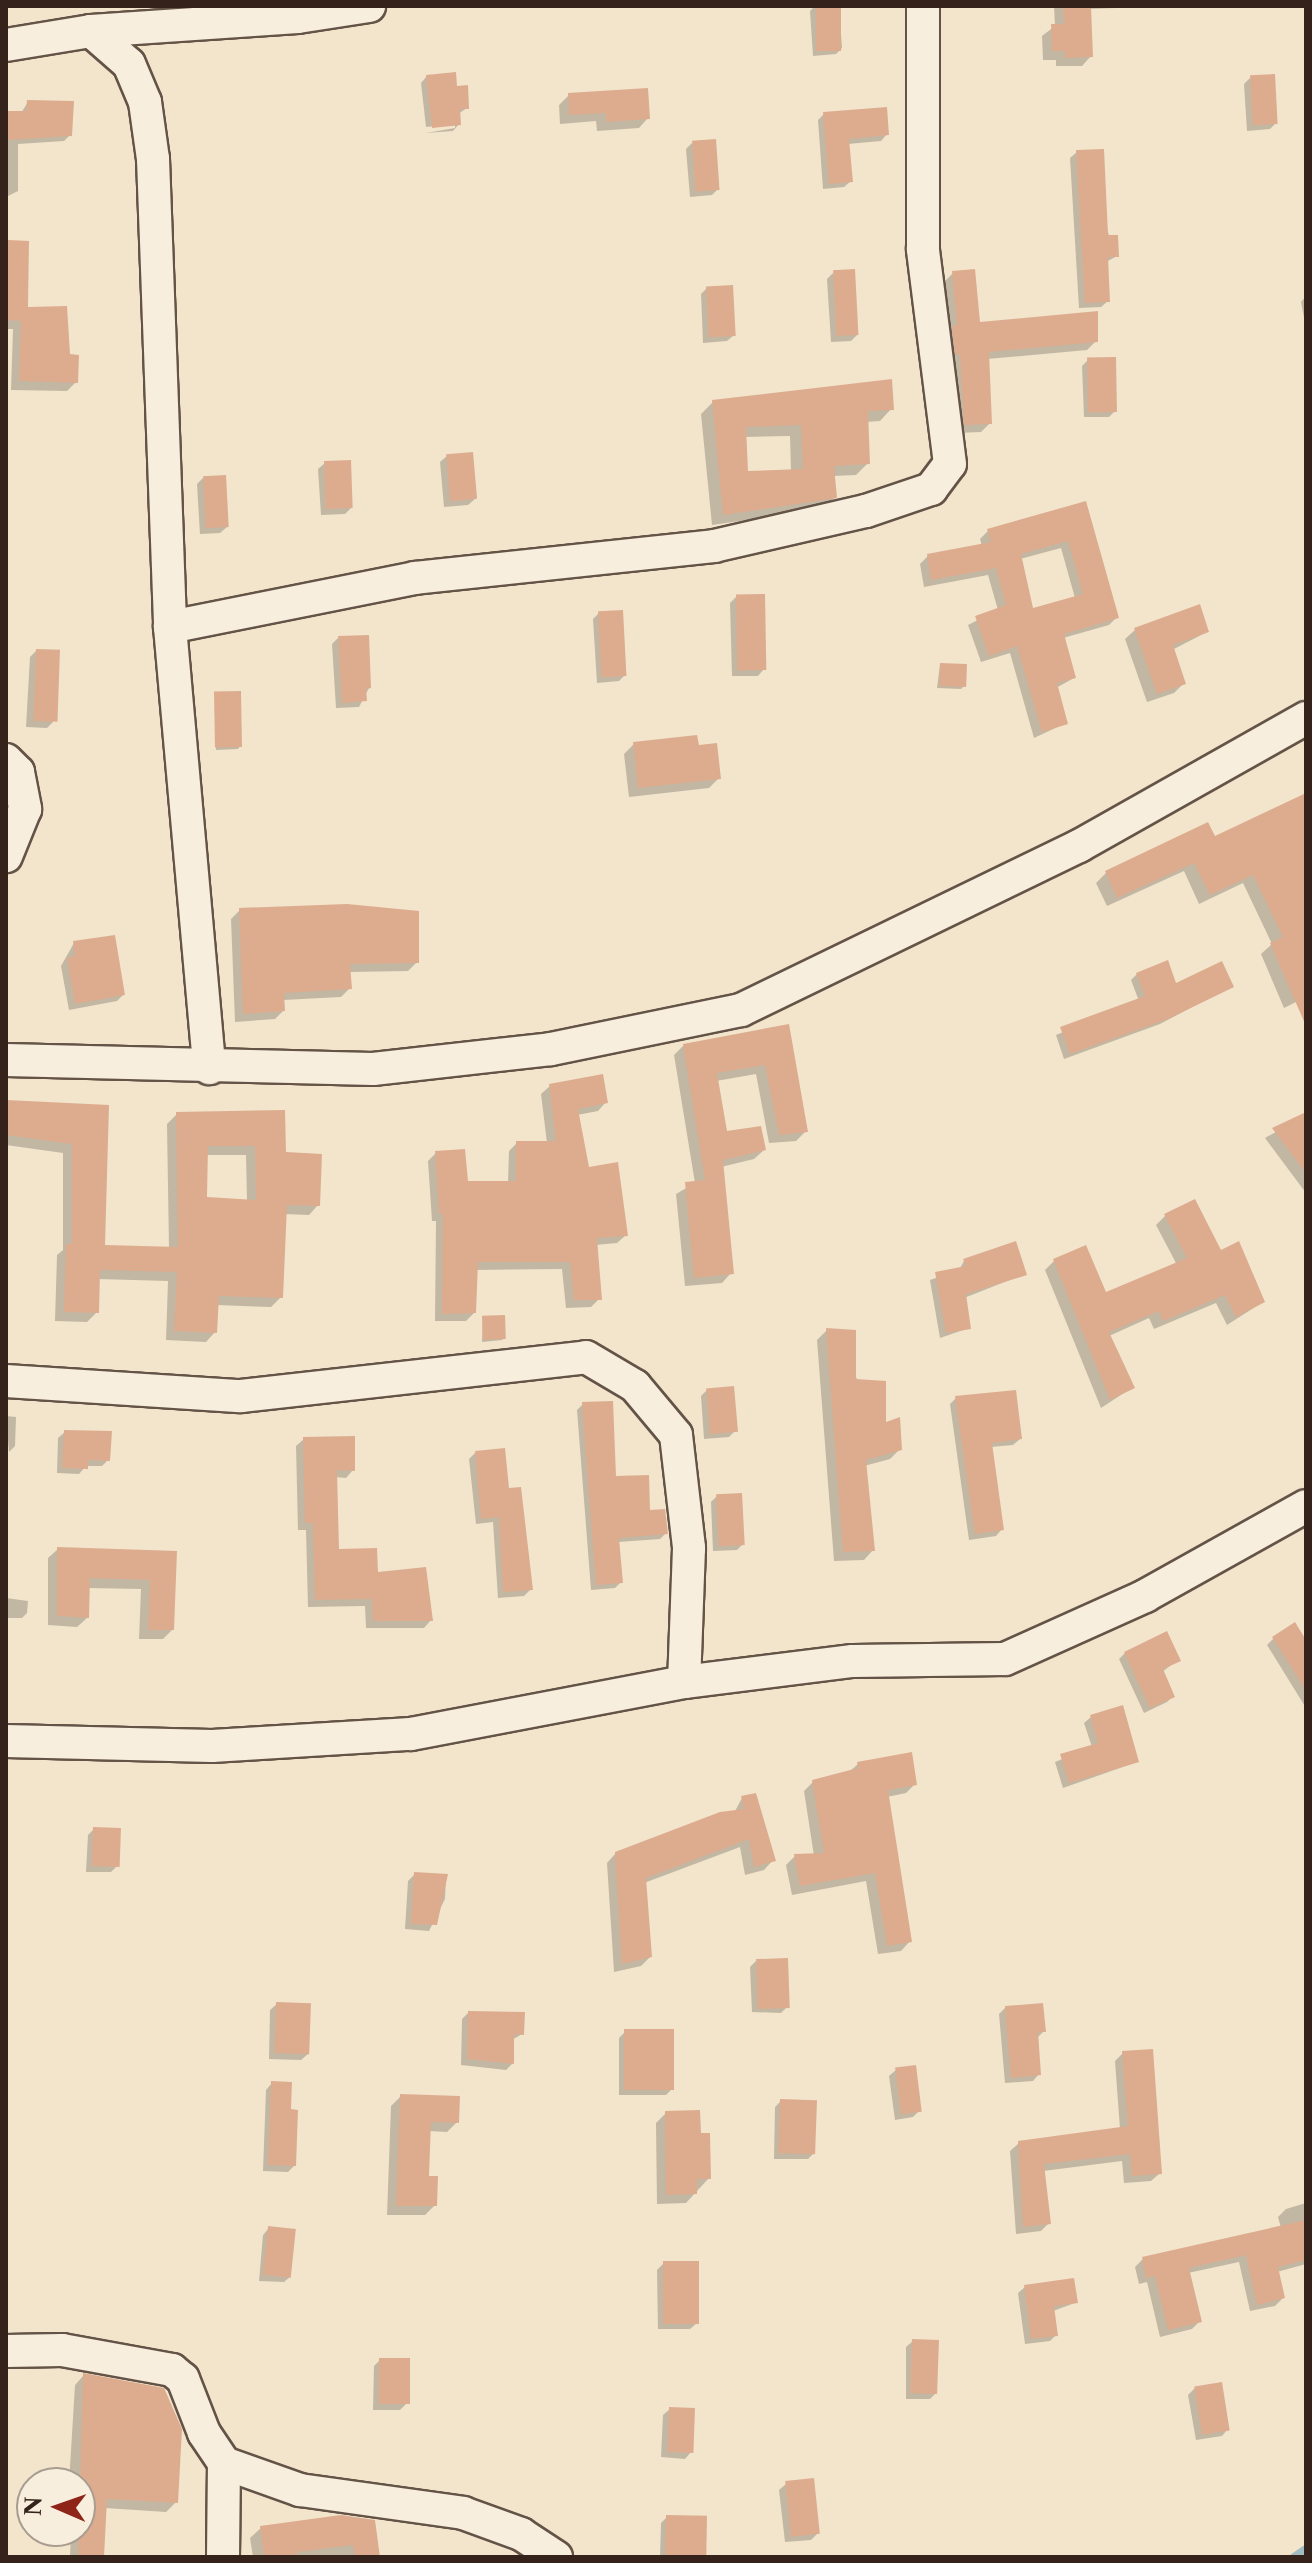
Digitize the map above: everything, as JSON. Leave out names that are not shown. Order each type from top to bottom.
[{"type":"street","points":[[6,45],[91,31],[369,6]]},
{"type":"street","points":[[170,627],[415,578],[714,546],[866,511],[931,489],[950,464],[923,249],[923,6]]},
{"type":"street","points":[[91,31],[129,64],[145,102],[153,159],[170,627],[209,1068]]},
{"type":"street","points":[[6,1060],[209,1068],[373,1069],[551,1049],[741,1010],[1079,846],[1306,718]]},
{"type":"street","points":[[6,760],[18,772],[25,809],[6,856]]},
{"type":"street","points":[[6,1381],[241,1396],[586,1357],[635,1386],[676,1435],[689,1548],[684,1682]]},
{"type":"street","points":[[6,1741],[212,1746],[411,1734],[684,1682],[853,1661],[1005,1659],[1145,1596],[1306,1506]]},
{"type":"street","points":[[6,2351],[62,2350],[172,2370],[183,2379],[204,2433],[224,2463],[223,2557]]},
{"type":"street","points":[[224,2463],[300,2490],[463,2513],[521,2534],[556,2557]]},
{"type":"building","points":[[816,6],[841,6],[841,51],[816,51]]},
{"type":"building","points":[[1063,6],[1091,6],[1093,57],[1065,58],[1065,51],[1052,51],[1051,24],[1064,24]]},
{"type":"building","points":[[456,72],[457,86],[468,85],[469,109],[460,109],[461,125],[432,128],[426,75]]},
{"type":"building","points":[[1275,74],[1278,124],[1253,125],[1250,75]]},
{"type":"building","points":[[648,88],[650,119],[606,122],[606,113],[569,115],[568,93]]},
{"type":"building","points":[[27,100],[74,101],[72,136],[6,140],[6,111],[26,111]]},
{"type":"building","points":[[887,107],[889,135],[849,139],[853,182],[829,184],[823,112]]},
{"type":"building","points":[[716,139],[720,190],[696,192],[692,141]]},
{"type":"building","points":[[1104,149],[1108,235],[1118,235],[1119,257],[1108,257],[1110,302],[1085,303],[1076,150]]},
{"type":"building","points":[[8,240],[29,241],[28,307],[67,306],[70,354],[79,355],[78,383],[19,381],[21,321],[7,320]]},
{"type":"building","points":[[855,269],[858,335],[836,336],[833,270]]},
{"type":"building","points":[[975,269],[980,322],[1098,311],[1098,342],[989,352],[992,424],[964,425],[960,354],[955,355],[952,326],[957,325],[952,271]]},
{"type":"building","points":[[733,285],[736,336],[709,337],[706,286]]},
{"type":"building","points":[[1116,357],[1117,412],[1088,412],[1087,358]]},
{"type":"building","points":[[892,379],[894,410],[868,411],[870,464],[834,466],[837,498],[723,515],[712,400]],"holes":[[[801,425],[803,469],[748,471],[746,427]]]},
{"type":"building","points":[[473,452],[477,499],[450,501],[446,454]]},
{"type":"building","points":[[351,460],[353,508],[326,509],[324,461]]},
{"type":"building","points":[[226,475],[229,527],[206,528],[203,476]]},
{"type":"building","points":[[1086,501],[1119,618],[1064,634],[1076,678],[1057,683],[1068,724],[1042,732],[1017,646],[989,656],[975,616],[1006,605],[996,568],[931,580],[927,554],[991,542],[987,529]],"holes":[[[1068,541],[1083,594],[1033,608],[1021,554]]]},
{"type":"building","points":[[765,594],[766,670],[737,670],[736,595]]},
{"type":"building","points":[[1200,604],[1209,632],[1173,645],[1186,684],[1157,694],[1134,628]]},
{"type":"building","points":[[623,610],[626,676],[601,677],[598,611]]},
{"type":"building","points":[[369,635],[371,688],[366,689],[367,701],[342,703],[338,636]]},
{"type":"building","points":[[36,649],[60,650],[57,722],[33,721]]},
{"type":"building","points":[[940,663],[967,664],[966,687],[939,686]]},
{"type":"building","points":[[214,691],[241,691],[242,747],[215,747]]},
{"type":"building","points":[[697,735],[699,745],[717,743],[721,779],[638,788],[633,742]]},
{"type":"building","points":[[1306,793],[1306,1026],[1270,943],[1283,937],[1253,875],[1210,895],[1194,863],[1117,898],[1105,871],[1208,822],[1215,836]]},
{"type":"building","points":[[347,904],[419,911],[419,963],[350,964],[352,989],[284,993],[285,1011],[243,1014],[239,908]]},
{"type":"building","points":[[115,935],[125,995],[75,1004],[67,958],[75,956],[73,941]]},
{"type":"building","points":[[1168,960],[1176,983],[1222,961],[1234,987],[1168,1019],[1070,1054],[1060,1027],[1145,996],[1136,973]]},
{"type":"building","points":[[789,1024],[808,1132],[779,1135],[765,1065],[717,1073],[727,1131],[761,1126],[766,1150],[723,1160],[734,1274],[694,1278],[685,1182],[705,1180],[683,1044]]},
{"type":"building","points":[[603,1074],[608,1103],[578,1109],[589,1167],[618,1162],[628,1236],[597,1238],[602,1300],[574,1300],[570,1262],[478,1262],[476,1313],[442,1314],[443,1214],[439,1214],[435,1151],[465,1149],[468,1181],[516,1181],[516,1141],[556,1141],[549,1084]]},
{"type":"building","points":[[6,1100],[109,1105],[105,1245],[178,1247],[176,1112],[285,1110],[286,1152],[322,1154],[320,1206],[287,1205],[283,1298],[219,1296],[217,1333],[174,1331],[177,1272],[100,1270],[99,1313],[64,1312],[66,1244],[72,1244],[72,1144],[6,1135]],"holes":[[[208,1146],[255,1146],[256,1200],[207,1197]]]},
{"type":"building","points":[[1306,1112],[1306,1173],[1272,1128]]},
{"type":"building","points":[[1195,1199],[1221,1250],[1239,1241],[1265,1302],[1236,1317],[1225,1295],[1163,1321],[1159,1311],[1109,1332],[1135,1388],[1110,1400],[1053,1259],[1086,1245],[1106,1292],[1187,1258],[1164,1214]]},
{"type":"building","points":[[1016,1241],[1027,1275],[966,1294],[971,1329],[946,1333],[935,1272],[966,1266],[963,1259]]},
{"type":"building","points":[[505,1315],[506,1339],[483,1340],[482,1316]]},
{"type":"building","points":[[826,1328],[856,1330],[856,1379],[886,1381],[886,1422],[900,1417],[902,1450],[866,1460],[875,1551],[843,1552]]},
{"type":"building","points":[[734,1386],[738,1432],[710,1434],[706,1388]]},
{"type":"building","points":[[1016,1390],[1022,1439],[992,1443],[1004,1530],[975,1534],[955,1396]]},
{"type":"building","points":[[613,1401],[616,1476],[649,1475],[650,1510],[665,1509],[668,1534],[619,1538],[623,1583],[596,1585],[582,1402]]},
{"type":"building","points":[[64,1430],[112,1431],[110,1461],[88,1460],[88,1469],[62,1468]]},
{"type":"building","points":[[355,1436],[355,1471],[337,1470],[339,1549],[377,1548],[378,1572],[426,1567],[433,1621],[373,1621],[372,1599],[315,1600],[313,1523],[305,1523],[303,1437]]},
{"type":"building","points":[[505,1448],[509,1488],[521,1487],[533,1590],[503,1592],[499,1517],[481,1519],[475,1451]]},
{"type":"building","points":[[742,1493],[745,1545],[719,1546],[716,1494]]},
{"type":"building","points":[[57,1547],[177,1551],[174,1630],[148,1630],[150,1580],[90,1578],[89,1618],[57,1616]]},
{"type":"building","points":[[1295,1622],[1306,1640],[1306,1690],[1272,1637]]},
{"type":"building","points":[[1167,1631],[1181,1661],[1163,1669],[1175,1697],[1150,1708],[1124,1652]]},
{"type":"building","points":[[1123,1705],[1139,1762],[1069,1783],[1060,1754],[1098,1743],[1090,1715]]},
{"type":"building","points":[[912,1752],[917,1785],[888,1790],[912,1942],[887,1946],[875,1873],[800,1886],[794,1854],[824,1853],[812,1780],[858,1768],[857,1762]]},
{"type":"building","points":[[756,1793],[776,1861],[754,1867],[749,1839],[646,1878],[652,1957],[622,1964],[615,1852],[720,1812],[744,1809],[741,1796]]},
{"type":"building","points":[[93,1827],[121,1828],[120,1867],[92,1866]]},
{"type":"building","points":[[414,1872],[448,1874],[437,1925],[411,1924]]},
{"type":"building","points":[[788,1958],[790,2008],[758,2009],[756,1959]]},
{"type":"building","points":[[276,2002],[311,2003],[309,2054],[274,2053]]},
{"type":"building","points":[[1043,2003],[1046,2032],[1038,2032],[1041,2075],[1011,2078],[1005,2006]]},
{"type":"building","points":[[468,2011],[525,2012],[524,2035],[514,2034],[514,2064],[467,2059]]},
{"type":"building","points":[[624,2029],[674,2029],[674,2090],[624,2090]]},
{"type":"building","points":[[1153,2049],[1162,2174],[1132,2176],[1130,2154],[1044,2164],[1051,2224],[1023,2227],[1018,2141],[1128,2126],[1122,2051]]},
{"type":"building","points":[[916,2065],[922,2112],[901,2114],[895,2068]]},
{"type":"building","points":[[271,2081],[292,2082],[291,2109],[298,2110],[296,2166],[268,2165]]},
{"type":"building","points":[[400,2094],[460,2096],[459,2123],[431,2122],[429,2176],[438,2176],[437,2206],[396,2206]]},
{"type":"building","points":[[780,2099],[817,2100],[815,2154],[778,2153]]},
{"type":"building","points":[[700,2110],[701,2133],[710,2133],[711,2179],[697,2179],[697,2194],[666,2195],[665,2111]]},
{"type":"building","points":[[1306,2220],[1306,2260],[1278,2267],[1285,2298],[1257,2305],[1246,2255],[1189,2268],[1202,2322],[1168,2330],[1155,2276],[1146,2278],[1142,2257]]},
{"type":"building","points":[[268,2226],[296,2229],[291,2278],[263,2275]]},
{"type":"building","points":[[663,2261],[699,2261],[699,2324],[663,2324]]},
{"type":"building","points":[[1074,2278],[1078,2303],[1054,2306],[1058,2336],[1031,2339],[1024,2285]]},
{"type":"building","points":[[912,2339],[939,2340],[937,2394],[910,2393]]},
{"type":"building","points":[[379,2358],[410,2358],[410,2404],[379,2404]]},
{"type":"building","points":[[83,2373],[164,2388],[182,2429],[178,2503],[107,2499],[104,2557],[78,2557],[78,2547],[96,2547],[96,2467],[80,2467]]},
{"type":"building","points":[[1222,2382],[1230,2430],[1202,2435],[1194,2386]]},
{"type":"building","points":[[669,2407],[695,2408],[693,2453],[667,2452]]},
{"type":"building","points":[[814,2478],[820,2534],[791,2537],[785,2481]]},
{"type":"building","points":[[341,2515],[375,2520],[380,2557],[355,2557],[353,2545],[297,2552],[297,2557],[264,2557],[260,2526]]},
{"type":"building","points":[[666,2515],[707,2516],[706,2557],[665,2557]]},
{"type":"waterway","points":[[1294,2557],[1306,2549]]}]
